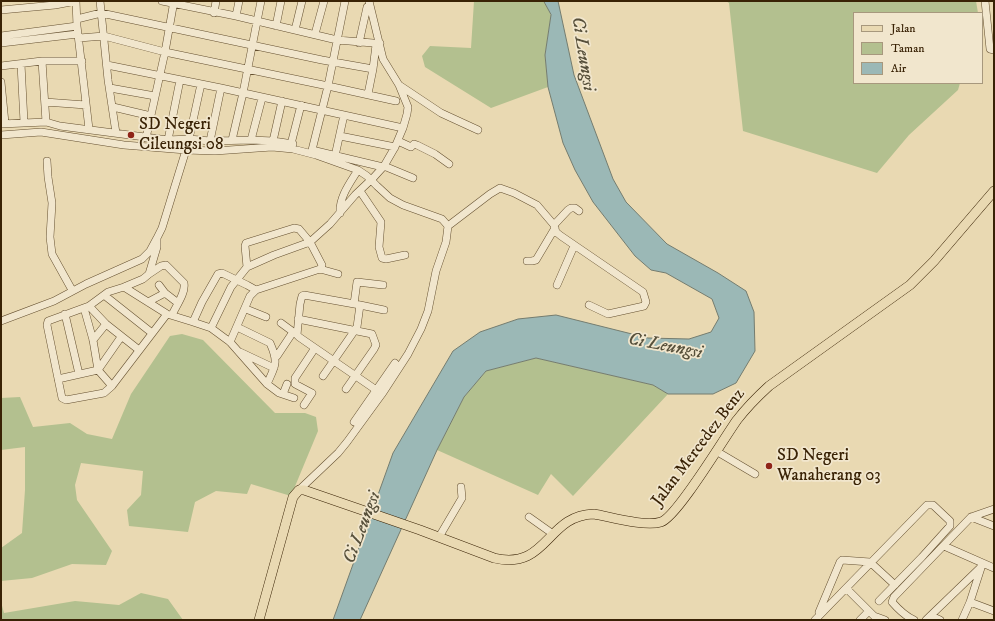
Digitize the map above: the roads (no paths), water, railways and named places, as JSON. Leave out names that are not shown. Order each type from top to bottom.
[{"type":"main road","name":"Jalan Mercedez Benz","points":[[299,490],[304,490],[420,530],[504,561],[514,561],[529,556],[568,522],[585,515],[594,514],[648,524],[663,522],[686,496],[745,410],[769,386],[910,285],[964,228],[994,191]]},
{"type":"main road","points":[[259,620],[293,497],[299,490]]},
{"type":"street","points":[[1,10],[14,5],[76,1],[78,36],[89,129]]},
{"type":"street","points":[[100,1],[116,133]]},
{"type":"street","points":[[162,1],[194,5],[214,13],[236,16],[337,40],[378,44]]},
{"type":"street","points":[[214,13],[216,1]]},
{"type":"street","points":[[236,16],[239,1]]},
{"type":"street","points":[[232,140],[261,1]]},
{"type":"street","points":[[276,26],[282,1]]},
{"type":"street","points":[[296,30],[302,1]]},
{"type":"street","points":[[316,34],[324,1]]},
{"type":"street","points":[[312,150],[328,86],[346,1]]},
{"type":"street","points":[[985,1],[990,49],[994,50]]},
{"type":"street","points":[[146,138],[166,52],[174,2]]},
{"type":"street","points":[[359,42],[368,4]]},
{"type":"street","points":[[212,328],[231,287],[247,268],[274,255],[310,242],[330,224],[372,180],[383,166],[396,144],[403,128],[408,107],[399,85],[385,63],[378,44],[368,4]]},
{"type":"street","points":[[1,36],[77,22],[101,14],[252,46],[373,69]]},
{"type":"street","points":[[1,43],[78,36],[104,36],[166,52],[396,101]]},
{"type":"street","points":[[368,94],[378,44]]},
{"type":"street","points":[[1,66],[42,61],[82,61]]},
{"type":"street","points":[[42,61],[46,122]]},
{"type":"street","points":[[21,64],[24,122]]},
{"type":"street","points":[[107,65],[301,105],[403,128]]},
{"type":"street","points":[[168,140],[180,80]]},
{"type":"street","points":[[1,82],[3,123],[46,122],[60,126],[168,140],[273,141],[383,166],[413,178]]},
{"type":"street","points":[[189,139],[201,84]]},
{"type":"street","points":[[399,85],[440,112],[478,130]]},
{"type":"street","points":[[110,88],[155,96]]},
{"type":"street","points":[[210,141],[221,88]]},
{"type":"street","points":[[251,140],[262,98]]},
{"type":"street","points":[[273,141],[282,101]]},
{"type":"street","points":[[45,102],[86,105]]},
{"type":"street","points":[[291,144],[301,105]]},
{"type":"street","points":[[113,107],[151,116]]},
{"type":"street","points":[[335,156],[344,115]]},
{"type":"street","points":[[1,135],[41,132],[124,145],[186,150],[215,151],[244,148],[281,147],[293,149],[316,155],[358,170],[372,180],[390,198],[408,207],[442,219],[448,226]]},
{"type":"street","points":[[340,136],[411,147],[414,144],[435,154],[449,164]]},
{"type":"street","points":[[1,321],[54,302],[72,290],[142,259],[150,251],[162,228],[186,150]]},
{"type":"street","points":[[47,161],[52,203],[50,237],[52,254],[72,290]]},
{"type":"street","points":[[340,213],[340,203],[358,170]]},
{"type":"street","points":[[354,422],[408,354],[424,322],[434,285],[436,271],[446,242],[448,226],[498,189],[502,188],[537,205],[561,236],[643,292],[646,302],[644,306],[608,314],[588,305]]},
{"type":"street","points":[[360,191],[381,222],[380,247],[382,258],[386,259],[404,255]]},
{"type":"street","points":[[527,261],[536,260],[554,226],[569,209],[575,208],[580,211]]},
{"type":"street","points":[[247,268],[246,243],[296,228],[299,229],[310,242],[322,265],[320,270]]},
{"type":"street","points":[[149,274],[157,247],[157,238]]},
{"type":"street","points":[[557,285],[574,246]]},
{"type":"street","points":[[162,265],[167,266],[184,285],[178,303],[152,333],[112,386],[104,393],[66,400],[62,398],[46,323],[50,320],[86,307],[104,295],[124,287],[144,279],[162,265]]},
{"type":"street","points":[[230,342],[246,309],[250,296],[256,290],[320,270],[338,274]]},
{"type":"street","points":[[193,322],[216,276],[222,273],[256,290]]},
{"type":"street","points":[[323,376],[355,330],[358,322],[357,282],[383,285]]},
{"type":"street","points":[[160,285],[165,293],[178,303]]},
{"type":"street","points":[[124,287],[170,314],[212,328],[230,342],[267,384],[283,394],[294,398]]},
{"type":"street","points":[[148,302],[165,293]]},
{"type":"street","points":[[104,295],[152,333]]},
{"type":"street","points":[[278,356],[295,334],[300,299],[304,295],[384,310]]},
{"type":"street","points":[[86,307],[121,337],[139,350]]},
{"type":"street","points":[[86,307],[98,370],[112,386]]},
{"type":"street","points":[[246,309],[266,317]]},
{"type":"street","points":[[65,314],[79,374]]},
{"type":"street","points":[[298,319],[372,334],[376,345],[346,389]]},
{"type":"street","points":[[281,323],[379,392]]},
{"type":"street","points":[[93,340],[106,324]]},
{"type":"street","points":[[238,327],[269,342],[276,364],[267,384]]},
{"type":"street","points":[[58,380],[98,370],[121,337]]},
{"type":"street","points":[[304,405],[312,393],[296,384],[295,378],[315,348]]},
{"type":"street","points":[[239,352],[274,368]]},
{"type":"street","points":[[299,490],[338,453],[379,392],[395,363]]},
{"type":"street","points":[[283,394],[287,384]]},
{"type":"street","points":[[716,451],[755,474]]},
{"type":"street","points":[[439,537],[462,498],[462,487]]},
{"type":"street","points":[[816,619],[927,505],[933,505],[950,521],[950,526],[879,601]]},
{"type":"street","points":[[914,620],[906,616],[892,602],[892,600],[971,517],[994,509]]},
{"type":"street","points":[[529,517],[553,534]]},
{"type":"street","points":[[971,517],[994,526]]},
{"type":"street","points":[[944,546],[982,565],[994,568]]},
{"type":"street","points":[[816,619],[841,561],[870,562],[895,585]]},
{"type":"street","points":[[962,620],[970,602],[982,565]]},
{"type":"street","points":[[928,618],[982,565]]},
{"type":"street","points":[[846,588],[871,615],[885,620]]},
{"type":"street","points":[[970,602],[994,611]]},
{"type":"street","points":[[860,620],[871,615]]},
{"type":"street","points":[[928,618],[940,620]]},
{"type":"water","name":"Ci Leungsi","points":[[544,1],[558,1],[574,75],[613,179],[626,202],[667,244],[746,291],[754,312],[755,351],[736,383],[713,394],[668,394],[653,385],[536,358],[486,371],[464,397],[437,450],[360,620],[333,620],[393,453],[453,351],[480,332],[518,319],[556,315],[648,338],[689,339],[711,332],[719,318],[712,299],[666,273],[651,270],[635,256],[593,202],[575,170],[563,143],[548,87],[545,55],[551,15]]},
{"type":"place","name":"SD Negeri Cileungsi 08","points":[[131,135]]},
{"type":"place","name":"SD Negeri Wanaherang 03","points":[[769,466]]}]
